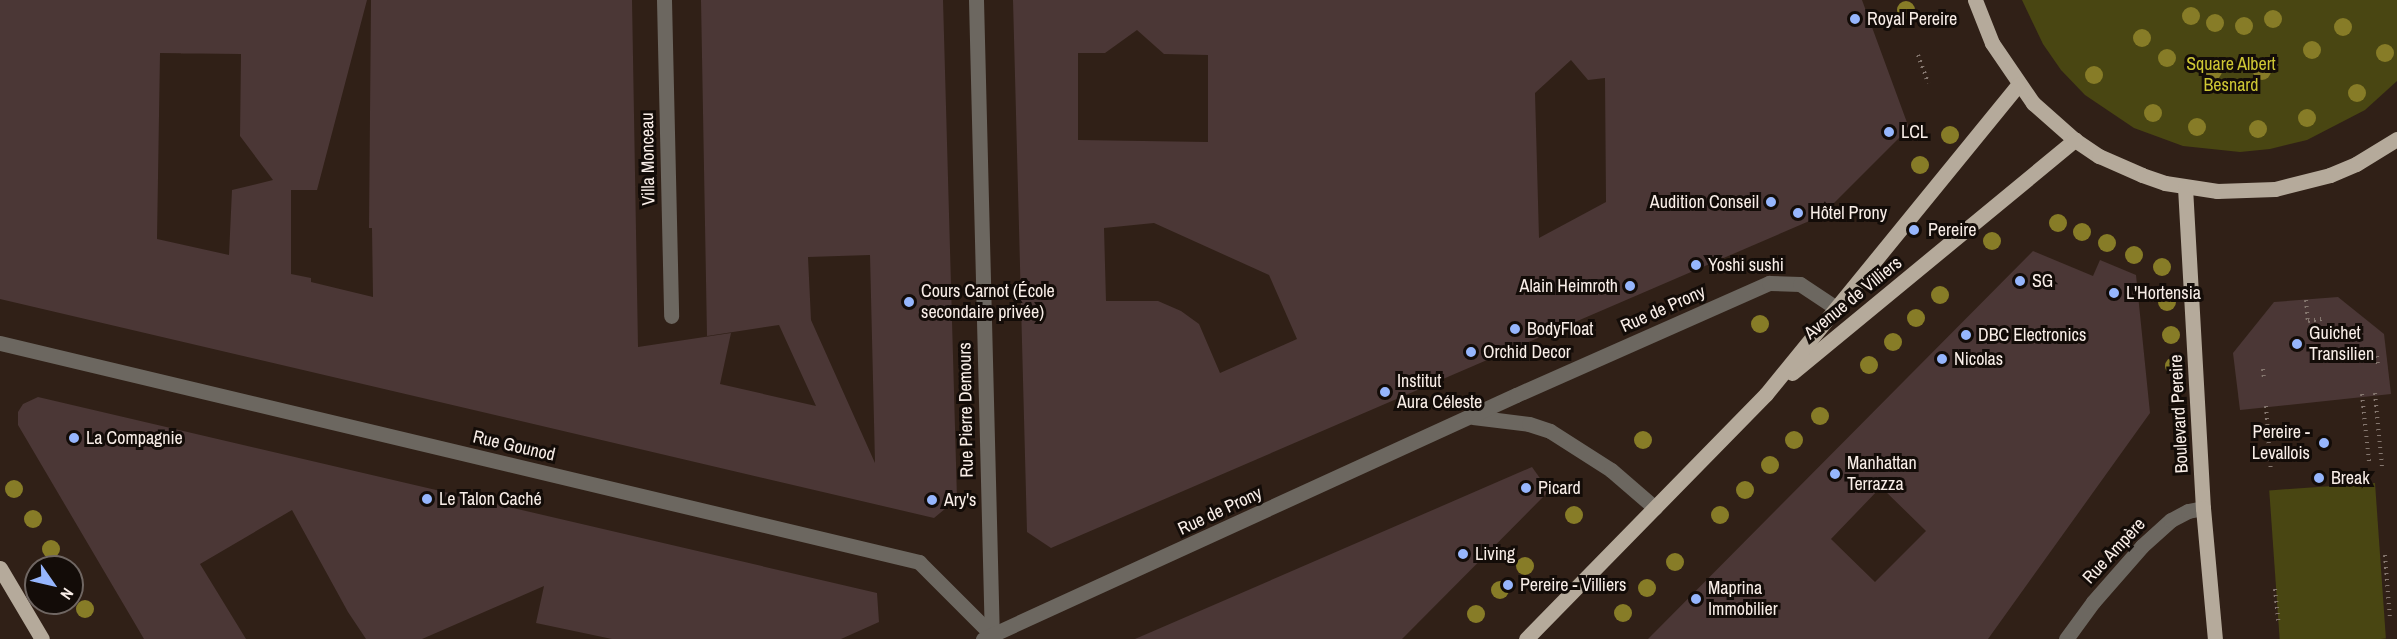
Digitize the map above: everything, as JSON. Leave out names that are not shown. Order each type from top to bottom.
[{"type":"main road","points":[[1975,0],[1992,43],[2019,84],[2049,118],[2075,140],[2120,166],[2157,180],[2185,187],[2246,192],[2302,184],[2356,164],[2397,139]]},
{"type":"main road","name":"Avenue de Villiers","points":[[1526,639],[1766,394],[2019,84]]},
{"type":"main road","name":"Avenue de Villiers","points":[[1766,394],[2075,140]]},
{"type":"main road","name":"Boulevard Pereire","points":[[2185,187],[2203,507],[2215,639]]},
{"type":"main road","points":[[0,568],[42,639]]},
{"type":"street","name":"Villa Monceau","points":[[664,0],[671,316]]},
{"type":"street","name":"Rue Pierre Demours","points":[[976,0],[989,638]]},
{"type":"street","name":"Rue de Prony","points":[[989,638],[1473,417],[1516,395],[1769,283],[1800,284],[1836,308]]},
{"type":"street","name":"Rue Gounod","points":[[0,343],[919,562],[989,638]]},
{"type":"street","points":[[1473,417],[1529,424],[1550,431],[1611,470],[1656,508]]},
{"type":"street","name":"Rue Ampère","points":[[2066,639],[2093,602],[2142,546],[2171,520],[2188,511],[2203,507]]},
{"type":"path","points":[[1918,55],[1928,83]]},
{"type":"path","points":[[2306,300],[2308,321],[2326,318]]},
{"type":"path","points":[[2377,356],[2378,366]]},
{"type":"path","points":[[2263,369],[2264,378]]},
{"type":"path","points":[[2375,393],[2382,467]]},
{"type":"path","points":[[2362,394],[2369,462]]},
{"type":"path","points":[[2266,406],[2271,472]]},
{"type":"path","points":[[2385,555],[2390,618]]},
{"type":"path","points":[[2275,589],[2279,625]]},
{"type":"green space","name":"Square Albert Besnard","points":[[2022,0],[2397,0],[2397,81],[2365,110],[2307,140],[2270,149],[2240,152],[2183,146],[2134,128],[2085,95],[2061,70],[2043,44]]},
{"type":"green space","points":[[2375,483],[2386,639],[2280,639],[2269,490]]},
{"type":"building","points":[[0,0],[367,0],[317,190],[291,190],[291,274],[311,278],[311,282],[373,297],[372,228],[369,228],[371,0],[632,0],[638,347],[731,333],[720,384],[816,406],[779,325],[707,336],[701,0],[943,0],[957,499],[934,518],[0,299]],"holes":[[[160,53],[241,54],[240,136],[273,180],[232,190],[229,255],[157,239]],[[870,255],[875,463],[811,320],[808,257]]]},
{"type":"building","points":[[1013,0],[1862,0],[1909,128],[1821,216],[1051,548],[1027,532]],"holes":[[[1137,30],[1164,54],[1208,55],[1208,142],[1078,140],[1078,53],[1105,53]],[[1571,60],[1588,80],[1605,78],[1606,202],[1539,238],[1535,93]],[[1154,223],[1269,275],[1297,339],[1220,373],[1199,324],[1181,311],[1158,301],[1106,301],[1104,228]]]},
{"type":"building","points":[[2033,251],[2093,276],[2100,260],[2136,275],[2150,413],[1988,639],[1648,639]],"holes":[[[1881,487],[1926,531],[1875,582],[1831,539]]]},
{"type":"building","name":"Pereire - Levallois","points":[[2338,297],[2384,334],[2391,394],[2240,410],[2233,353],[2274,302]]},
{"type":"building","points":[[38,397],[877,593],[879,622],[841,639],[612,639],[536,623],[544,586],[422,639],[366,639],[348,612],[292,510],[200,564],[246,639],[144,639],[18,425],[18,412],[23,404]]},
{"type":"building","points":[[1532,467],[1549,491],[1402,639],[1135,639]]},
{"type":"place","name":"Royal Pereire","points":[[1855,19]]},
{"type":"place","name":"LCL","points":[[1889,132]]},
{"type":"place","name":"Audition Conseil","points":[[1771,202]]},
{"type":"place","name":"Hôtel Prony","points":[[1798,213]]},
{"type":"place","name":"Pereire","points":[[1914,230]]},
{"type":"place","name":"Yoshi sushi","points":[[1696,265]]},
{"type":"place","name":"SG","points":[[2020,281]]},
{"type":"place","name":"Alain Heimroth","points":[[1630,286]]},
{"type":"place","name":"L'Hortensia","points":[[2114,293]]},
{"type":"place","name":"Cours Carnot (École secondaire privée)","points":[[909,302]]},
{"type":"place","name":"BodyFloat","points":[[1515,329]]},
{"type":"place","name":"DBC Electronics","points":[[1966,335]]},
{"type":"place","name":"Guichet Transilien","points":[[2297,344]]},
{"type":"place","name":"Orchid Decor","points":[[1471,352]]},
{"type":"place","name":"Nicolas","points":[[1942,359]]},
{"type":"place","name":"Institut Aura Céleste","points":[[1385,392]]},
{"type":"place","name":"La Compagnie","points":[[74,438]]},
{"type":"place","name":"Pereire - Levallois","points":[[2324,443]]},
{"type":"place","name":"Manhattan Terrazza","points":[[1835,474]]},
{"type":"place","name":"Break","points":[[2319,478]]},
{"type":"place","name":"Picard","points":[[1526,488]]},
{"type":"place","name":"Le Talon Caché","points":[[427,499]]},
{"type":"place","name":"Ary's","points":[[932,500]]},
{"type":"place","name":"Living","points":[[1463,554]]},
{"type":"place","name":"Pereire - Villiers","points":[[1508,585]]},
{"type":"place","name":"Maprina Immobilier","points":[[1696,599]]}]
